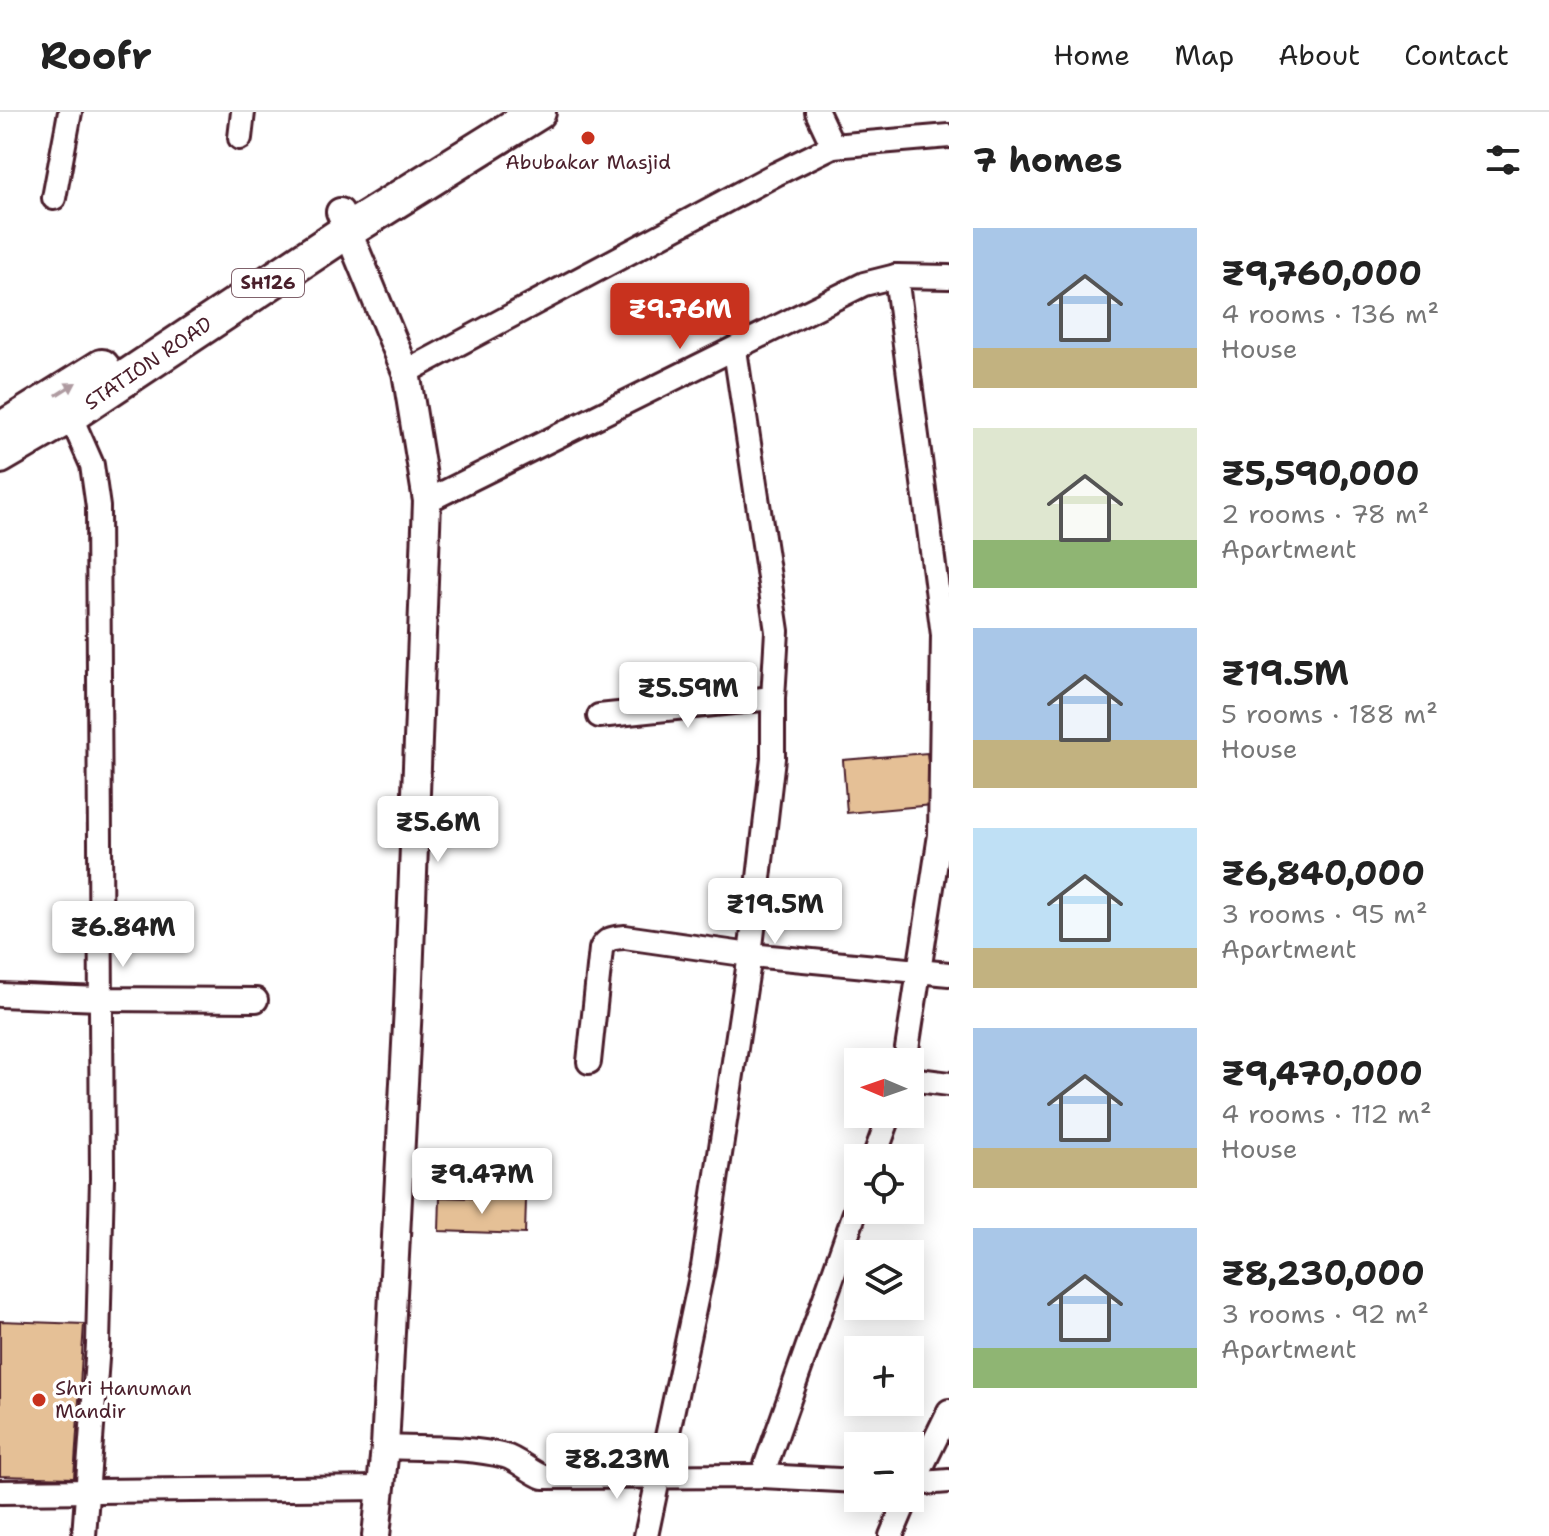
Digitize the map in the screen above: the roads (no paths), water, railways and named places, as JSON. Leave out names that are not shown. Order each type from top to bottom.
[{"type":"main road","name":"STATION ROAD","points":[[0,456],[70,415],[495,112]]},
{"type":"main road","name":"STATION ROAD","points":[[0,430],[343,222],[538,112]]},
{"type":"street","points":[[54,198],[70,112]]},
{"type":"street","points":[[240,138],[243,112]]},
{"type":"street","points":[[817,112],[833,146]]},
{"type":"street","points":[[406,372],[833,146],[949,136]]},
{"type":"street","points":[[343,222],[406,372],[427,501],[408,1006],[385,1447],[376,1536]]},
{"type":"street","points":[[427,501],[864,284],[896,276],[949,277]]},
{"type":"street","points":[[896,276],[943,635],[940,835],[907,1048]]},
{"type":"street","points":[[646,1536],[703,1267],[750,955],[773,758],[777,631],[735,350]]},
{"type":"street","points":[[70,415],[92,465],[98,507],[102,1178],[98,1345],[84,1536]]},
{"type":"street","points":[[599,716],[773,698]]},
{"type":"street","points":[[589,1062],[601,949],[604,942],[611,938],[625,937],[750,955],[949,974]]},
{"type":"street","points":[[0,995],[256,1000]]},
{"type":"street","points":[[924,1081],[949,1084]]},
{"type":"street","points":[[762,1476],[851,1224]]},
{"type":"street","points":[[924,1461],[949,1411]]},
{"type":"street","points":[[385,1447],[483,1452],[508,1457],[543,1477],[660,1479],[762,1476],[844,1480]]},
{"type":"street","points":[[924,1486],[949,1481]]},
{"type":"street","points":[[0,1492],[382,1488]]},
{"type":"street","points":[[891,1536],[901,1512]]},
{"type":"place","name":"Abubakar Masjid","points":[[588,138]]},
{"type":"place","name":"Shri Hanuman Mandir","points":[[39,1400]]}]
